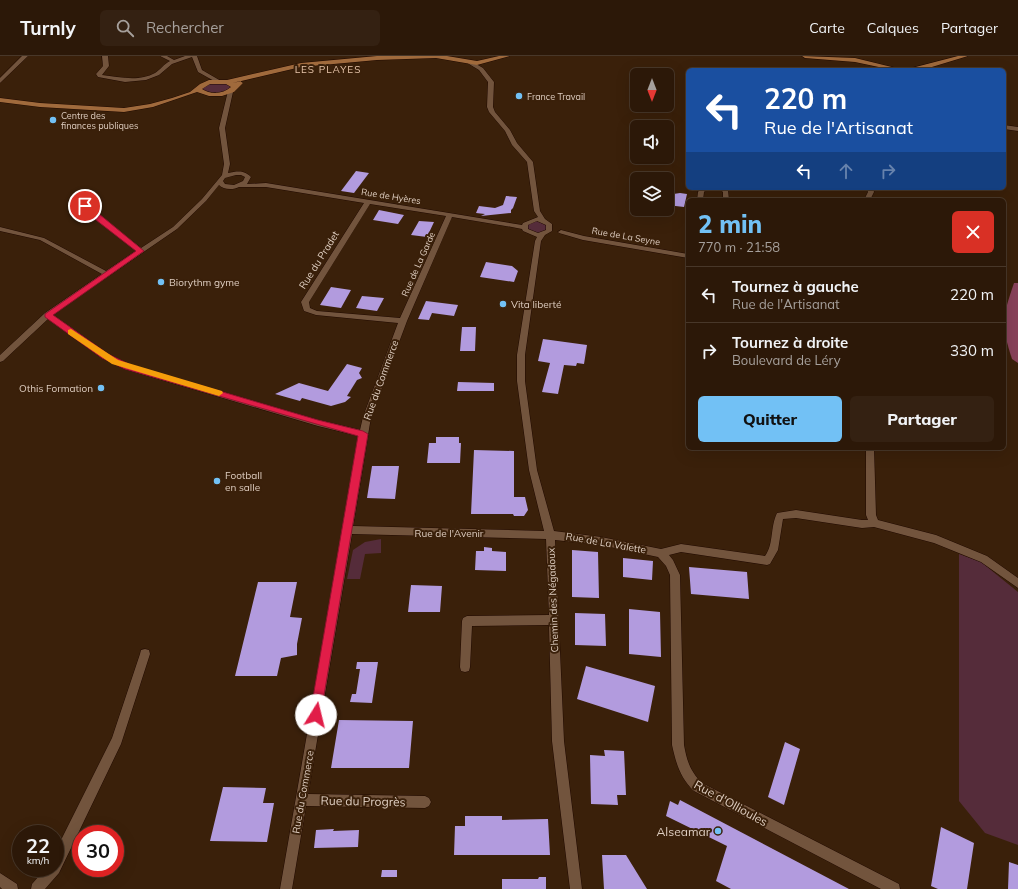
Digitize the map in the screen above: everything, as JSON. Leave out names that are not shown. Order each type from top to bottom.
[{"type":"main road","points":[[435,57],[444,56]]},
{"type":"main road","points":[[67,108],[114,110],[141,108],[174,99],[198,89],[204,84],[218,81],[227,82],[289,67],[317,63],[377,58],[435,57],[462,58],[471,63],[483,62],[492,58],[507,56]]},
{"type":"main road","points":[[805,56],[862,61],[888,68]]},
{"type":"main road","points":[[923,68],[965,56]]},
{"type":"main road","points":[[930,68],[969,56]]},
{"type":"main road","points":[[862,61],[883,68]]},
{"type":"main road","points":[[0,101],[107,112],[131,111],[205,94],[218,94],[232,89],[257,75]]},
{"type":"main road","points":[[227,82],[232,89]]},
{"type":"main road","points":[[198,89],[205,94]]},
{"type":"street","points":[[0,81],[26,56]]},
{"type":"street","points":[[105,56],[106,66],[99,74],[104,78],[133,80],[146,78],[157,74],[172,62],[190,56]]},
{"type":"street","points":[[163,56],[172,62]]},
{"type":"street","points":[[194,56],[197,67],[206,75],[218,81]]},
{"type":"street","points":[[481,69],[483,62]]},
{"type":"street","points":[[471,63],[481,69],[491,82],[490,103],[492,112],[508,130],[514,144],[530,162],[537,211],[543,220],[542,233]]},
{"type":"street","points":[[204,84],[207,80],[206,75]]},
{"type":"street","points":[[230,187],[223,186],[226,160],[222,128],[227,100],[232,89]]},
{"type":"street","points":[[218,94],[227,100]]},
{"type":"street","points":[[1006,127],[1018,129]]},
{"type":"street","name":"Rue de Hyères","points":[[226,160],[240,173],[266,186]]},
{"type":"street","points":[[0,359],[48,315],[175,228],[204,200],[223,178],[240,173]]},
{"type":"street","points":[[239,186],[246,182],[248,177]]},
{"type":"street","name":"Rue de Hyères","points":[[204,200],[217,192],[230,187],[266,186],[524,226],[542,233]]},
{"type":"street","points":[[94,195],[86,202],[86,209],[141,251]]},
{"type":"street","name":"Rue du Pradet","points":[[368,202],[305,302],[307,309],[316,313],[403,321]]},
{"type":"street","points":[[524,226],[532,220],[537,211]]},
{"type":"street","name":"Rue de La Garde","points":[[403,321],[450,215]]},
{"type":"street","points":[[532,220],[543,220]]},
{"type":"street","points":[[0,229],[42,239],[107,274]]},
{"type":"street","name":"Rue de La Seyne","points":[[542,233],[561,232],[583,238],[686,256]]},
{"type":"street","name":"Chemin des Négadoux","points":[[542,233],[521,355],[521,381],[533,470],[550,535],[553,561],[558,741],[576,889]]},
{"type":"street","points":[[48,315],[105,356],[128,367],[318,423],[363,434]]},
{"type":"street","name":"Rue du Commerce","points":[[286,889],[363,434],[372,401],[403,321]]},
{"type":"street","points":[[870,450],[871,515],[874,523]]},
{"type":"street","points":[[661,553],[682,548],[767,561],[774,552],[777,521],[780,516],[796,514],[862,524],[874,523],[936,539],[984,559],[1018,584]]},
{"type":"street","name":"Rue de l'Avenir","points":[[347,530],[550,535]]},
{"type":"street","name":"Rue de La Valette","points":[[550,535],[601,541],[661,553]]},
{"type":"street","name":"Rue d'Ollioules","points":[[661,553],[670,563],[675,575],[678,745],[688,778],[698,787],[894,889]]},
{"type":"street","points":[[465,667],[468,621],[554,620]]},
{"type":"street","points":[[64,847],[117,740],[145,654]]},
{"type":"street","name":"Rue du Progrès","points":[[302,800],[425,802]]},
{"type":"street","points":[[37,889],[46,877]]},
{"type":"street","points":[[0,880],[12,889]]},
{"type":"shaded area","points":[[204,83],[233,83],[230,92],[210,94],[199,88]]},
{"type":"shaded area","points":[[532,220],[549,224],[546,233],[530,234],[525,224]]},
{"type":"shaded area","points":[[1014,283],[1018,283],[1018,363],[1012,359],[1006,338],[1007,305]]},
{"type":"shaded area","points":[[381,539],[381,553],[365,554],[360,579],[347,579],[353,550],[365,542]]},
{"type":"shaded area","points":[[959,554],[981,562],[1018,592],[1018,845],[985,833],[959,801]]},
{"type":"building","points":[[356,171],[369,173],[354,193],[341,191]]},
{"type":"building","points":[[674,194],[687,194],[684,207],[674,206]]},
{"type":"building","points":[[506,196],[517,197],[511,213],[481,216],[485,214],[476,213],[479,206],[495,208],[503,205]]},
{"type":"building","points":[[379,210],[404,215],[398,224],[373,220]]},
{"type":"building","points":[[419,221],[434,222],[427,237],[411,235]]},
{"type":"building","points":[[486,262],[512,266],[518,271],[514,282],[480,277]]},
{"type":"building","points":[[331,287],[351,290],[341,308],[320,305]]},
{"type":"building","points":[[362,296],[384,298],[377,311],[356,308]]},
{"type":"building","points":[[426,301],[458,305],[454,316],[432,313],[429,320],[418,319]]},
{"type":"building","points":[[462,327],[476,327],[475,351],[460,351]]},
{"type":"building","points":[[543,339],[587,345],[584,364],[577,363],[576,366],[564,365],[558,394],[542,392],[550,363],[538,361]]},
{"type":"building","points":[[347,364],[362,368],[359,373],[362,378],[357,380],[347,396],[351,397],[345,402],[331,406],[302,398],[300,401],[275,394],[299,383],[328,391]]},
{"type":"building","points":[[458,382],[494,383],[494,391],[457,391]]},
{"type":"building","points":[[436,437],[459,437],[459,443],[461,443],[460,463],[427,463],[429,443],[436,443]]},
{"type":"building","points":[[474,450],[514,451],[514,497],[525,497],[528,510],[524,516],[514,516],[513,514],[471,514]]},
{"type":"building","points":[[372,466],[399,466],[395,499],[367,498]]},
{"type":"building","points":[[484,547],[492,548],[492,551],[506,552],[506,571],[475,570],[476,551],[484,551]]},
{"type":"building","points":[[572,550],[598,552],[599,598],[572,597]]},
{"type":"building","points":[[623,558],[653,561],[652,580],[623,577]]},
{"type":"building","points":[[689,567],[747,572],[749,599],[691,594]]},
{"type":"building","points":[[258,582],[297,582],[290,617],[302,618],[297,644],[297,655],[281,658],[277,676],[235,676]]},
{"type":"building","points":[[411,585],[442,586],[440,612],[408,612]]},
{"type":"building","points":[[629,609],[660,612],[661,657],[629,654]]},
{"type":"building","points":[[575,613],[605,614],[606,646],[575,645]]},
{"type":"building","points":[[357,662],[378,662],[372,703],[350,702],[352,694],[356,694],[360,669],[356,669]]},
{"type":"building","points":[[586,666],[655,686],[648,722],[577,699]]},
{"type":"building","points":[[339,720],[413,721],[409,768],[331,768]]},
{"type":"building","points":[[785,742],[800,749],[784,805],[768,797]]},
{"type":"building","points":[[604,750],[624,751],[626,795],[617,795],[618,805],[591,804],[590,755],[605,756]]},
{"type":"building","points":[[223,787],[266,788],[263,803],[274,803],[267,842],[210,841]]},
{"type":"building","name":"Alseamar","points":[[680,800],[849,889],[731,889],[716,881],[727,846],[666,816],[670,801],[678,805]]},
{"type":"building","points":[[465,816],[502,816],[502,820],[548,819],[550,855],[454,855],[455,826],[465,826]]},
{"type":"building","points":[[941,827],[974,843],[967,889],[938,889],[931,886]]},
{"type":"building","points":[[334,829],[333,831],[359,830],[358,847],[314,848],[316,830]]},
{"type":"building","points":[[602,855],[626,855],[647,889],[604,889]]},
{"type":"building","points":[[1009,862],[1018,865],[1018,889],[1008,889]]},
{"type":"building","points":[[382,870],[397,870],[397,877],[381,877]]},
{"type":"building","points":[[539,877],[546,877],[546,889],[502,889],[502,879],[538,879]]},
{"type":"slow traffic","points":[[71,332],[115,362],[219,393]]},
{"type":"place","name":"France Travail","points":[[519,96]]},
{"type":"place","name":"Centre des finances publiques","points":[[53,120]]},
{"type":"place","name":"Biorythm gyme","points":[[161,282]]},
{"type":"place","name":"Vita liberté","points":[[503,304]]},
{"type":"place","name":"Othis Formation","points":[[101,388]]},
{"type":"place","name":"Football en salle","points":[[217,481]]},
{"type":"place","name":"Alseamar","points":[[718,831]]},
{"type":"district","name":"LES PLAYES","points":[[328,69]]},
{"type":"route","points":[[85,206],[86,209],[141,251],[72,297],[48,315],[105,356],[128,367],[258,404],[318,423],[363,434],[316,715]]}]
